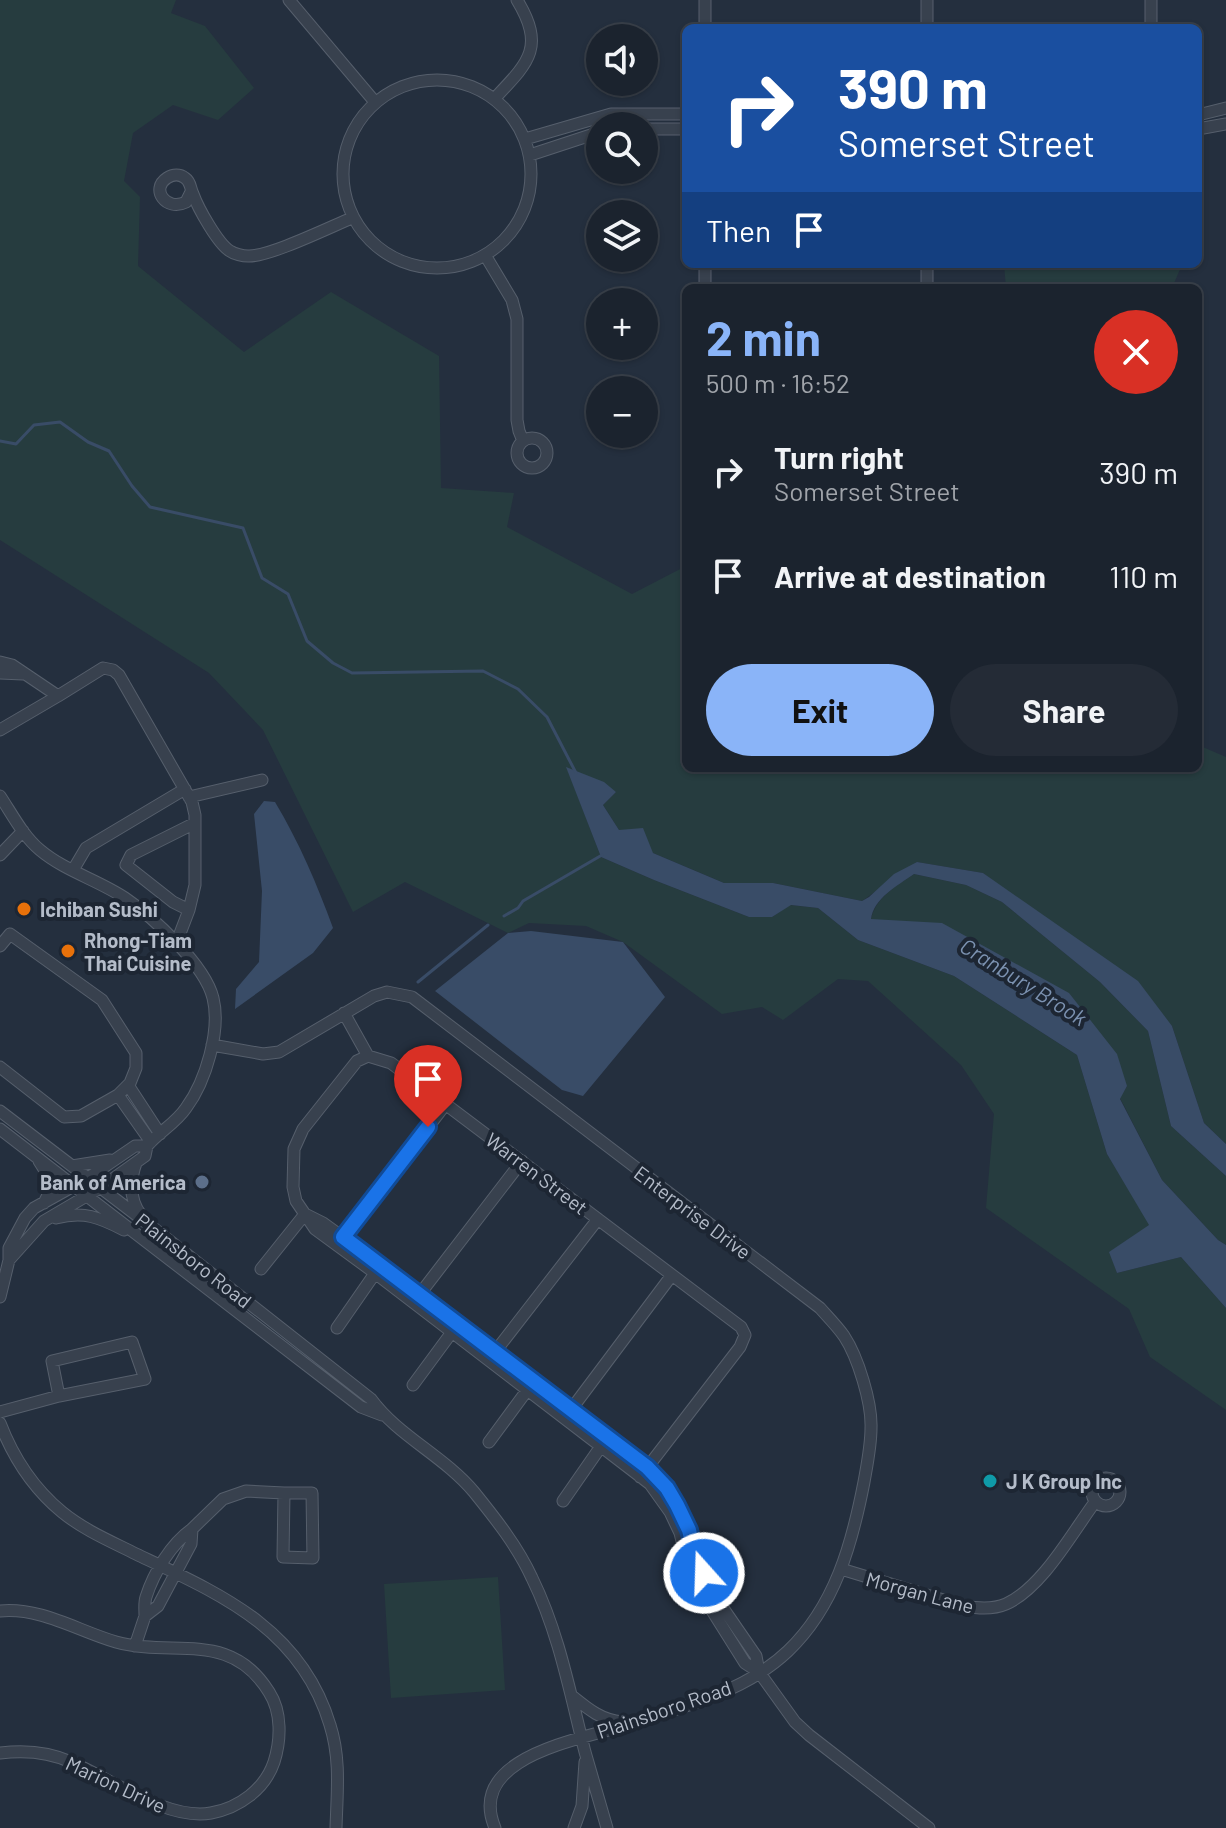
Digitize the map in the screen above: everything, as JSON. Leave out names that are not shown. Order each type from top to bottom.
[{"type":"street","points":[[289,0],[375,102]]},
{"type":"street","points":[[494,99],[529,57],[531,28],[517,0]]},
{"type":"street","points":[[705,0],[705,24]]},
{"type":"street","points":[[927,0],[927,24]]},
{"type":"street","points":[[1151,0],[1151,24]]},
{"type":"street","points":[[421,80],[447,80],[472,86],[494,99],[512,117],[530,155],[531,184],[523,212],[508,237],[485,255],[457,266],[426,268],[396,260],[371,242],[352,218],[344,194],[342,168],[347,143],[358,121],[375,102],[396,88],[421,80]]},
{"type":"street","points":[[1202,114],[1226,108]]},
{"type":"street","points":[[525,139],[611,114],[682,114]]},
{"type":"street","points":[[1202,128],[1226,124]]},
{"type":"street","points":[[658,129],[682,129]]},
{"type":"street","points":[[530,155],[586,137]]},
{"type":"street","points":[[191,192],[218,239],[231,252],[246,257],[265,254],[352,218]]},
{"type":"street","points":[[485,255],[512,300],[517,319],[517,420],[523,441]]},
{"type":"street","points":[[0,662],[12,665],[58,696]]},
{"type":"street","points":[[0,730],[103,668],[119,675],[187,793],[195,815],[195,885],[176,944]]},
{"type":"street","points":[[0,673],[27,674]]},
{"type":"street","points":[[73,870],[86,848],[187,793],[262,780]]},
{"type":"street","points":[[0,796],[40,850],[125,898],[153,921],[203,976],[213,995],[216,1012],[212,1045],[202,1078],[181,1116],[152,1140],[135,1146],[88,1178],[34,1208],[20,1225],[9,1248],[0,1297]]},
{"type":"street","points":[[189,910],[173,902],[126,865],[131,855],[195,823]]},
{"type":"street","points":[[0,855],[23,831]]},
{"type":"street","points":[[0,946],[10,934],[102,1000],[136,1053],[136,1068],[128,1085],[118,1095],[81,1116],[64,1117],[0,1067]]},
{"type":"street","name":"Enterprise Drive","points":[[212,1045],[263,1054],[279,1052],[374,996],[387,992],[412,997],[820,1308],[844,1337],[860,1373],[871,1426],[867,1466],[857,1517],[830,1595],[814,1620],[787,1651],[759,1672]]},
{"type":"street","points":[[344,1013],[368,1056],[357,1061],[303,1129],[294,1149],[293,1187],[296,1201],[305,1214],[323,1223],[340,1241],[667,1488],[689,1530],[694,1551],[714,1595],[756,1656],[759,1672],[795,1722],[929,1828]]},
{"type":"street","name":"Warren Street","points":[[368,1056],[391,1063],[741,1327],[745,1335],[740,1347],[644,1472]]},
{"type":"street","points":[[9,1260],[44,1221],[100,1188],[145,1156],[152,1140],[128,1085]]},
{"type":"street","points":[[118,1095],[152,1140]]},
{"type":"street","points":[[340,1241],[445,1105]]},
{"type":"street","name":"Plainsboro Road","points":[[0,1111],[371,1399],[383,1415],[434,1454],[472,1490],[531,1575],[551,1619],[582,1738],[717,1695],[759,1672]]},
{"type":"street","name":"Plainsboro Road","points":[[0,1129],[361,1407],[383,1415]]},
{"type":"street","points":[[34,1154],[51,1180],[44,1203]]},
{"type":"street","points":[[72,1166],[118,1158]]},
{"type":"street","points":[[416,1298],[522,1161]]},
{"type":"street","points":[[136,1163],[132,1194],[137,1211],[152,1227]]},
{"type":"street","points":[[44,1221],[73,1214],[95,1216],[149,1245]]},
{"type":"street","points":[[261,1269],[305,1214]]},
{"type":"street","points":[[492,1356],[598,1219]]},
{"type":"street","points":[[337,1328],[378,1269]]},
{"type":"street","points":[[568,1414],[672,1275]]},
{"type":"street","points":[[413,1385],[454,1328]]},
{"type":"street","points":[[0,1412],[59,1396],[145,1379],[132,1342],[52,1361],[59,1396]]},
{"type":"street","points":[[489,1442],[531,1386]]},
{"type":"street","points":[[0,1423],[16,1459],[42,1493],[62,1512],[87,1530],[254,1617],[288,1647],[322,1703],[331,1728],[339,1781],[336,1828]]},
{"type":"street","points":[[563,1501],[604,1443]]},
{"type":"street","points":[[135,1646],[145,1616],[145,1599],[161,1566],[178,1539],[223,1499],[246,1491],[312,1493],[313,1558],[283,1557],[284,1493]]},
{"type":"street","name":"Morgan Lane","points":[[841,1569],[963,1606],[980,1609],[1004,1605],[1026,1593],[1043,1574],[1095,1502]]},
{"type":"street","points":[[145,1616],[158,1606],[176,1574],[191,1544],[192,1529]]},
{"type":"street","name":"Marion Drive","points":[[0,1611],[14,1609],[54,1619],[118,1643],[211,1650],[227,1655],[253,1669],[264,1683],[273,1697],[280,1723],[278,1746],[265,1780],[242,1802],[200,1815],[170,1810],[69,1761],[31,1752],[0,1753]]},
{"type":"street","points":[[572,1696],[601,1718],[630,1723]]},
{"type":"street","points":[[495,1828],[490,1808],[497,1783],[504,1774],[532,1755],[582,1738],[607,1828]]},
{"type":"street","points":[[574,1828],[582,1806],[586,1753]]},
{"type":"green space","points":[[0,0],[176,0],[171,13],[205,26],[254,88],[218,120],[173,105],[133,133],[124,181],[140,197],[138,266],[244,352],[331,292],[439,356],[441,488],[514,493],[507,527],[632,594],[682,568],[682,772],[1202,772],[1202,747],[1226,757],[1226,1144],[1204,1123],[1172,1026],[983,873],[917,862],[862,901],[773,883],[724,883],[653,853],[619,830],[603,805],[616,792],[567,768],[601,857],[749,917],[772,917],[790,905],[818,908],[858,940],[954,976],[1077,1055],[1107,1154],[1150,1225],[1110,1252],[1117,1273],[1181,1257],[1226,1308],[1226,1410],[1150,1357],[1129,1309],[986,1208],[994,1114],[961,1065],[868,981],[838,979],[783,1020],[762,1007],[722,1014],[623,942],[586,926],[529,923],[508,933],[405,882],[353,912],[263,730],[209,673],[0,540]]},
{"type":"green space","points":[[1004,268],[1181,268],[1174,284],[1006,284]]},
{"type":"green space","points":[[914,874],[966,885],[1002,902],[1100,982],[1148,1031],[1171,1126],[1226,1176],[1226,1245],[1162,1180],[1120,1098],[1127,1086],[871,919],[882,898]]},
{"type":"green space","points":[[498,1577],[505,1690],[391,1698],[384,1584]]},
{"type":"water","points":[[566,767],[604,782],[616,792],[603,805],[619,830],[643,828],[653,853],[724,883],[773,883],[862,901],[894,874],[917,862],[983,873],[1138,981],[1172,1026],[1204,1123],[1226,1144],[1226,1176],[1171,1126],[1148,1031],[1100,982],[1002,902],[966,885],[914,874],[881,899],[871,919],[942,923],[1069,993],[1117,1054],[1127,1086],[1120,1099],[1162,1180],[1226,1245],[1226,1308],[1181,1257],[1117,1273],[1109,1252],[1149,1225],[1107,1154],[1077,1055],[954,976],[858,940],[818,908],[791,905],[772,917],[749,917],[601,857]]},
{"type":"water","points":[[264,801],[275,802],[284,817],[333,928],[313,953],[235,1009],[236,989],[259,962],[262,891],[254,814]]},
{"type":"water","points":[[531,931],[623,942],[665,997],[583,1096],[562,1090],[435,991],[508,933]]},
{"type":"waterway","name":"Cranbury Brook","points":[[0,441],[16,444],[34,425],[60,422],[88,442],[109,451],[150,507],[243,528],[262,578],[288,594],[307,641],[333,663],[352,673],[483,671],[518,689],[547,717],[576,773]]},
{"type":"waterway","points":[[504,916],[523,901],[602,855]]},
{"type":"waterway","points":[[418,982],[488,925]]},
{"type":"place","name":"Ichiban Sushi","points":[[24,909]]},
{"type":"place","name":"Rhong-Tiam Thai Cuisine","points":[[68,951]]},
{"type":"place","name":"Bank of America","points":[[202,1182]]},
{"type":"place","name":"J K Group Inc","points":[[990,1481]]},
{"type":"route","points":[[428,1127],[343,1237],[647,1467],[667,1488],[677,1505],[704,1573]]}]
